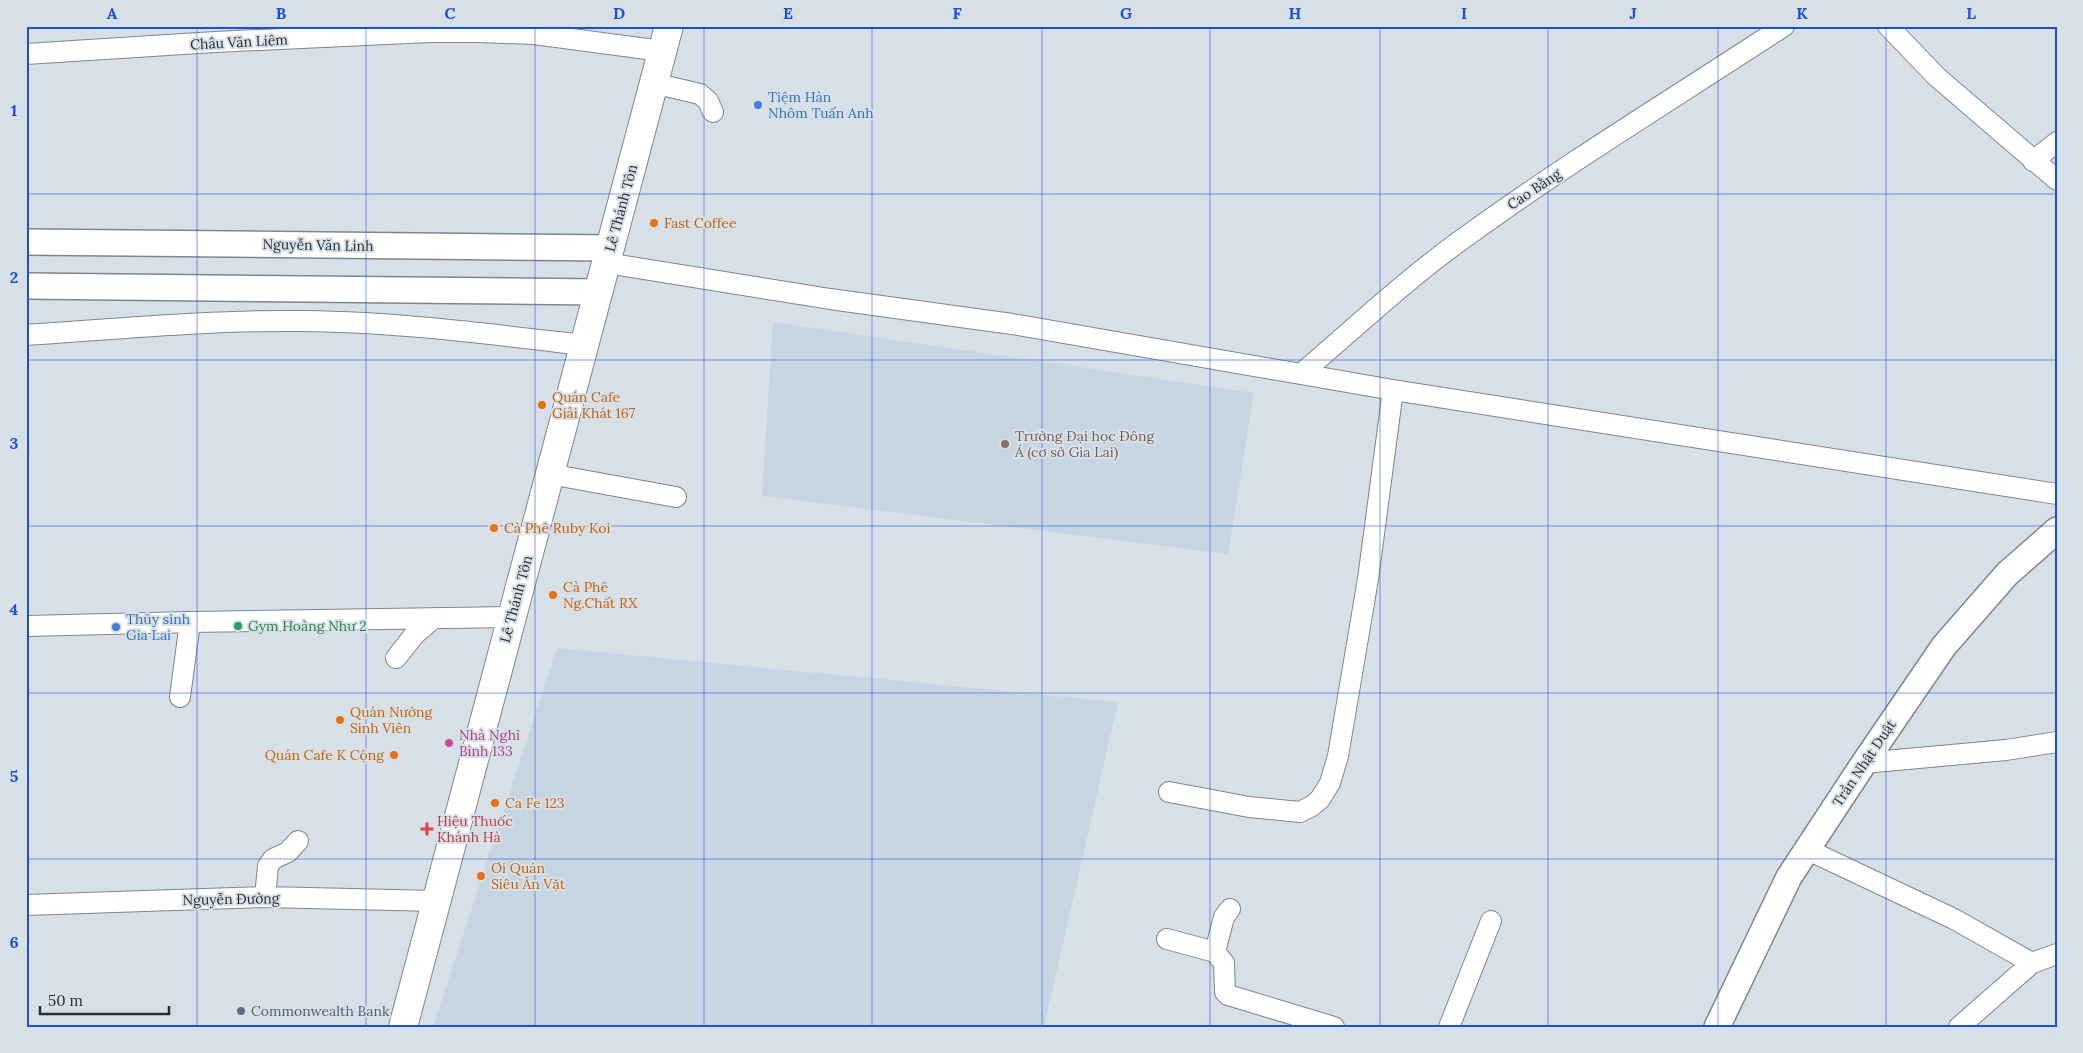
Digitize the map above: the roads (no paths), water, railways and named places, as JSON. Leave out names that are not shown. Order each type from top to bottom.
[{"type":"main road","name":"Lê Thánh Tôn","points":[[403,1027],[665,38]]},
{"type":"street","name":"Cao Bằng","points":[[1302,373],[1426,266],[1470,234],[1548,179],[1784,26]]},
{"type":"street","points":[[1888,26],[1937,77],[2057,180]]},
{"type":"street","name":"Châu Văn Liêm","points":[[26,54],[215,34],[479,32],[665,38]]},
{"type":"street","points":[[653,83],[700,94],[708,101],[713,112]]},
{"type":"street","points":[[2034,161],[2057,142]]},
{"type":"street","name":"Nguyễn Văn Linh","points":[[26,242],[608,256]]},
{"type":"street","points":[[608,256],[830,299],[1012,324],[1393,390],[2057,494]]},
{"type":"street","points":[[26,286],[598,292]]},
{"type":"street","points":[[26,335],[303,321],[442,328],[583,345]]},
{"type":"street","points":[[1169,792],[1249,807],[1300,812],[1312,806],[1320,799],[1330,783],[1338,756],[1368,579],[1393,390]]},
{"type":"street","points":[[549,474],[676,497]]},
{"type":"street","name":"Trần Nhật Duật","points":[[1716,1027],[1789,877],[1806,848],[1944,646],[2007,574],[2057,530]]},
{"type":"street","points":[[26,626],[512,617]]},
{"type":"street","points":[[396,658],[415,634],[434,618]]},
{"type":"street","points":[[180,697],[190,622]]},
{"type":"street","points":[[1864,763],[2006,750],[2057,742]]},
{"type":"street","points":[[265,897],[268,866],[273,859],[288,852],[298,841]]},
{"type":"street","points":[[1806,848],[1954,919],[2032,963]]},
{"type":"street","name":"Nguyễn Đường","points":[[26,905],[265,897],[436,901]]},
{"type":"street","points":[[1215,952],[1224,917],[1230,909]]},
{"type":"street","points":[[1449,1027],[1491,921]]},
{"type":"street","points":[[1167,939],[1215,952],[1224,963],[1225,992],[1228,995],[1334,1027]]},
{"type":"street","points":[[1959,1027],[2032,963],[2057,954]]},
{"type":"place","name":"Tiệm Hàn Nhôm Tuấn Anh","points":[[758,105]]},
{"type":"place","name":"Fast Coffee","points":[[654,223]]},
{"type":"place","name":"Quán Cafe Giải Khát 167","points":[[542,405]]},
{"type":"place","name":"Trường Đại học Đông Á (cơ sở Gia Lai)","points":[[1005,444]]},
{"type":"place","name":"Cà Phê Ruby Koi","points":[[494,528]]},
{"type":"place","name":"Cà Phê Ng.Chất RX","points":[[553,595]]},
{"type":"place","name":"Gym Hoàng Như 2","points":[[238,626]]},
{"type":"place","name":"Thủy sinh Gia Lai","points":[[116,627]]},
{"type":"place","name":"Quán Nướng Sinh Viên","points":[[340,720]]},
{"type":"place","name":"Nhà Nghỉ Bình 133","points":[[449,743]]},
{"type":"place","name":"Quán Cafe K Cộng","points":[[394,755]]},
{"type":"place","name":"Ca Fe 123","points":[[495,803]]},
{"type":"place","name":"Hiệu Thuốc Khánh Hà","points":[[427,829]]},
{"type":"place","name":"Ơi Quán Siêu Ăn Vặt","points":[[481,876]]},
{"type":"place","name":"Commonwealth Bank","points":[[241,1011]]}]
